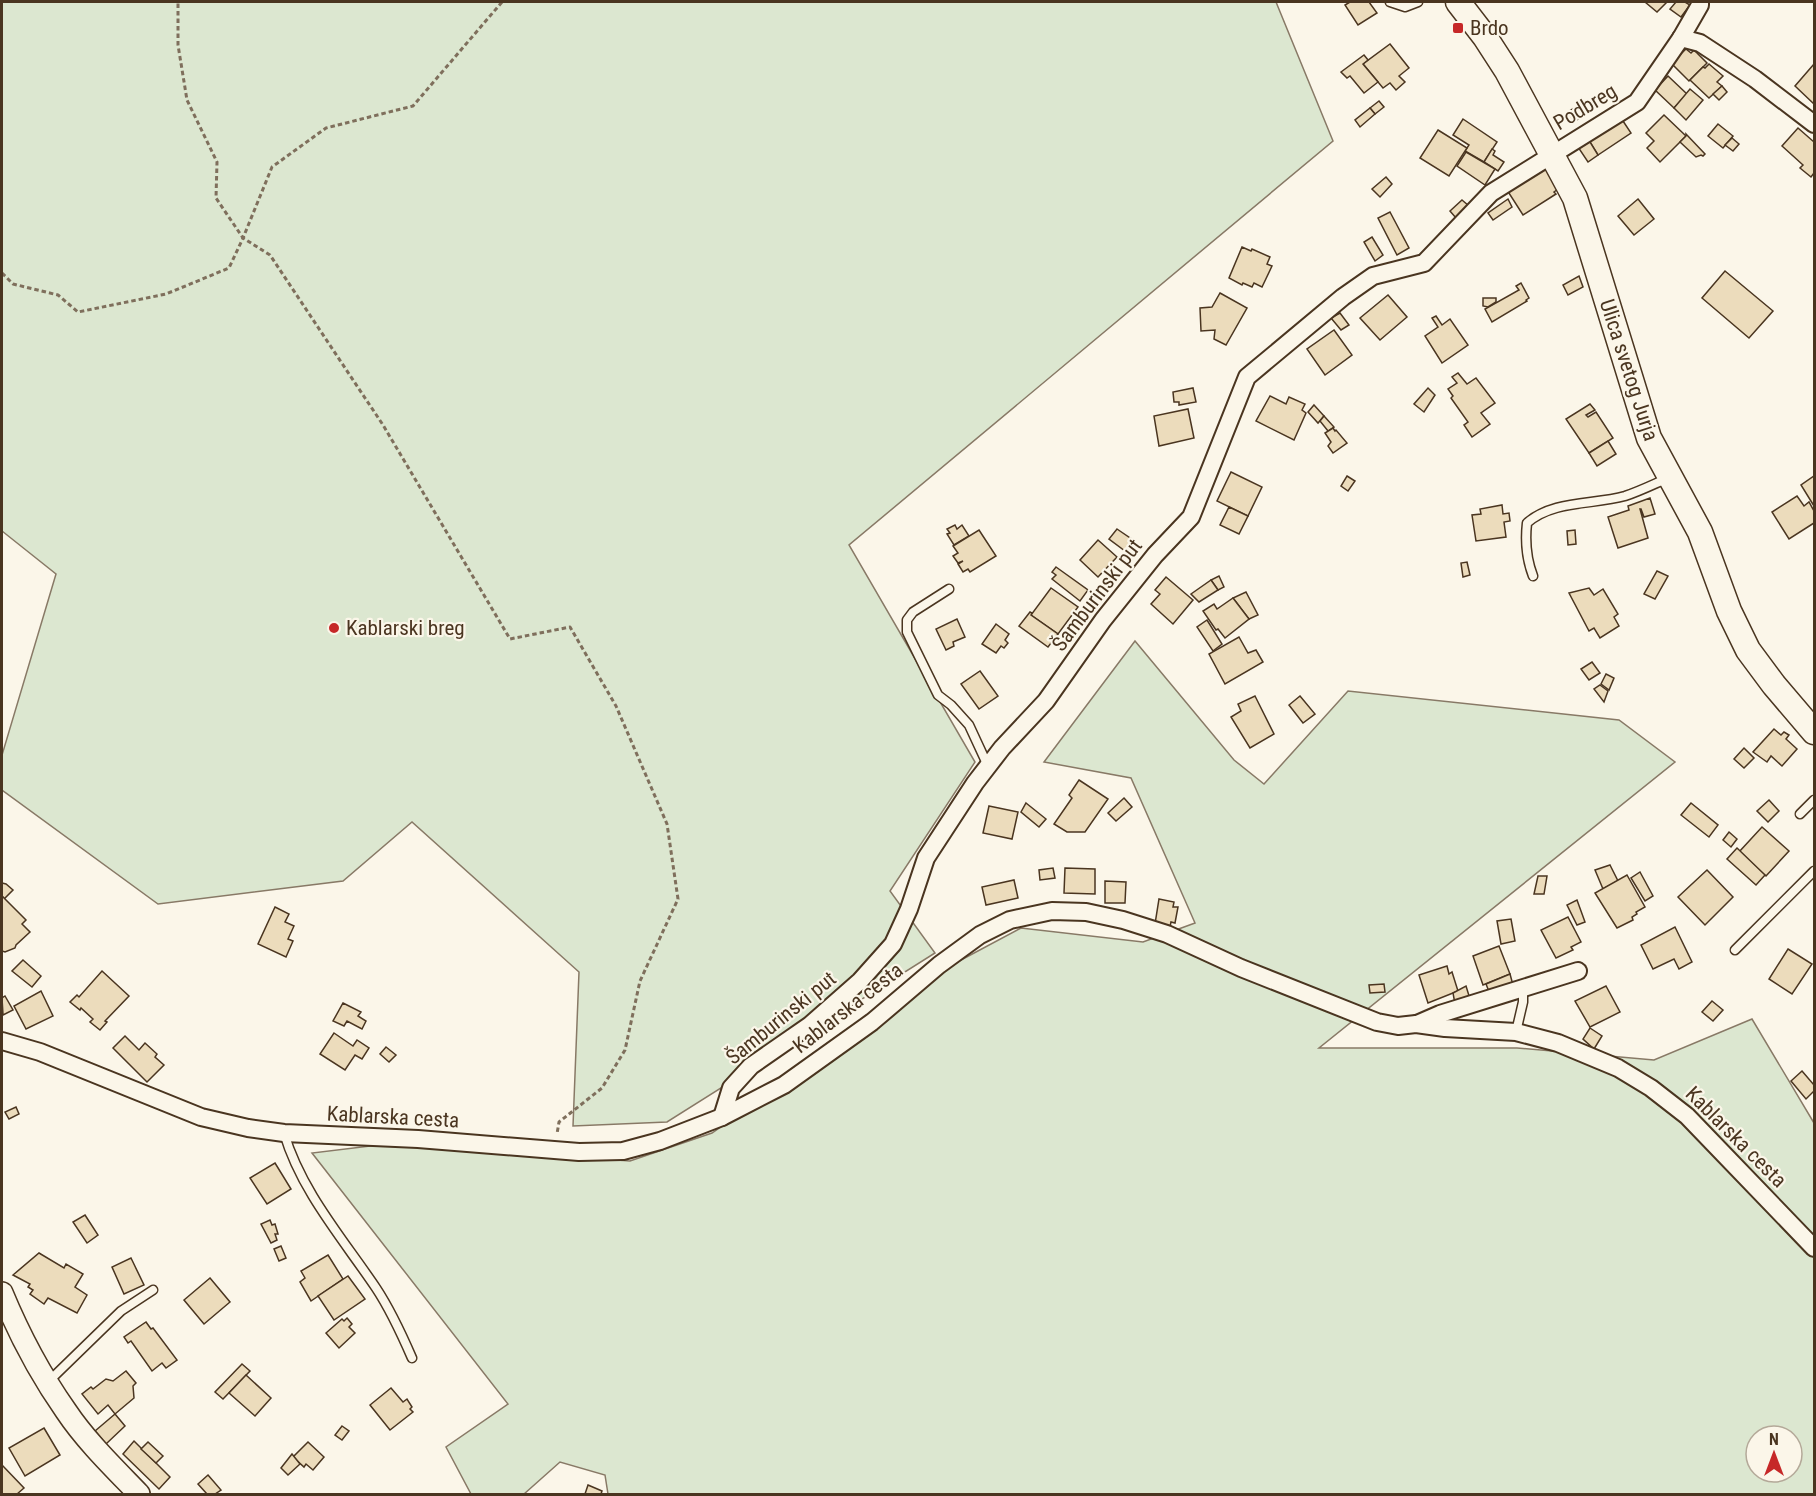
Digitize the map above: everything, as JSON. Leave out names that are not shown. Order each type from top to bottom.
[{"type":"main road","name":"Ulica svetog Jurja","points":[[1458,2],[1507,71],[1575,198],[1649,438],[1700,532],[1729,611],[1748,650],[1774,685],[1815,732]]},
{"type":"street","name":"Podbreg","points":[[1551,154],[1637,102],[1682,38],[1700,2]]},
{"type":"street","points":[[1682,38],[1700,43],[1755,79],[1815,124]]},
{"type":"street","name":"Šamburinski put","points":[[722,1117],[731,1088],[751,1066],[810,1025],[860,981],[893,944],[909,909],[926,858],[946,826],[1002,748],[1046,701],[1103,620],[1155,555],[1191,518],[1247,377],[1335,304],[1373,276],[1424,263],[1491,192],[1551,154]]},
{"type":"street","name":"Kablarska cesta","points":[[2,1041],[40,1052],[201,1117],[248,1128],[284,1133],[418,1139],[553,1150],[623,1151],[660,1141],[722,1117],[784,1085],[872,1022],[939,965],[980,935],[1010,920],[1052,911],[1086,912],[1123,920],[1167,934],[1240,968],[1377,1022],[1398,1026],[1416,1024],[1516,1032],[1558,1043],[1618,1068],[1651,1088],[1688,1116],[1815,1248]]},
{"type":"street","name":"Kablarska cesta","points":[[1416,1024],[1440,1014],[1578,970]]},
{"type":"street","points":[[2,1293],[29,1351],[67,1413],[139,1494]]},
{"type":"lane","points":[[1390,2],[1405,7],[1418,2]]},
{"type":"lane","points":[[1533,576],[1528,562],[1526,535],[1527,523],[1537,514],[1581,502],[1624,496],[1669,478]]},
{"type":"lane","points":[[949,589],[913,612],[907,620],[907,632],[938,695],[951,705],[969,725],[988,766]]},
{"type":"lane","points":[[1800,814],[1815,800]]},
{"type":"lane","points":[[1735,950],[1815,871]]},
{"type":"lane","points":[[1516,1032],[1523,1002],[1522,988]]},
{"type":"lane","points":[[284,1133],[300,1172],[350,1252],[378,1290],[412,1358]]},
{"type":"lane","points":[[48,1382],[121,1311],[153,1290]]},
{"type":"path","points":[[178,2],[178,45],[187,100],[217,162],[216,198],[243,238],[270,255],[370,405],[510,639],[570,627],[616,706],[667,824],[678,898],[640,981],[625,1050],[602,1088],[559,1122],[553,1150]]},
{"type":"path","points":[[2,273],[13,284],[58,295],[78,312],[166,294],[229,268],[272,167],[326,129],[412,105],[502,2]]},
{"type":"green space","points":[[2,2],[1276,2],[1333,141],[849,545],[975,762],[890,891],[935,953],[667,1122],[573,1126],[579,972],[412,822],[343,881],[158,904],[2,790],[2,755],[56,574],[2,531]]},
{"type":"green space","points":[[1135,641],[1234,760],[1264,784],[1348,691],[1619,720],[1675,762],[1319,1048],[1517,1048],[1654,1060],[1752,1019],[1814,1123],[1814,1494],[608,1494],[605,1475],[560,1462],[524,1494],[471,1494],[446,1447],[508,1404],[312,1153],[395,1143],[630,1161],[712,1133],[946,968],[1021,928],[1143,942],[1195,923],[1131,778],[1044,762]]},
{"type":"building","points":[[1350,2],[1369,2],[1377,13],[1358,25],[1345,5]]},
{"type":"building","points":[[1645,2],[1667,2],[1657,12]]},
{"type":"building","points":[[1676,2],[1685,2],[1690,5],[1681,17],[1670,9]]},
{"type":"building","points":[[1390,44],[1409,68],[1399,76],[1405,82],[1396,90],[1390,83],[1383,88],[1363,64]]},
{"type":"building","points":[[1686,49],[1691,53],[1694,50],[1707,63],[1689,81],[1671,63]]},
{"type":"building","points":[[1364,55],[1368,60],[1363,64],[1378,82],[1364,93],[1350,76],[1347,78],[1341,72]]},
{"type":"building","points":[[1709,64],[1723,76],[1717,82],[1722,86],[1709,98],[1690,80]]},
{"type":"building","points":[[1814,64],[1814,104],[1795,86]]},
{"type":"building","points":[[1668,76],[1687,94],[1674,108],[1655,90]]},
{"type":"building","points":[[1722,86],[1727,92],[1719,100],[1713,94]]},
{"type":"building","points":[[1690,89],[1703,100],[1686,120],[1674,108]]},
{"type":"building","points":[[1379,101],[1384,107],[1375,114],[1370,108]]},
{"type":"building","points":[[1370,108],[1375,114],[1360,127],[1355,120]]},
{"type":"building","points":[[1574,108],[1581,117],[1571,124],[1565,114]]},
{"type":"building","points":[[1664,115],[1686,136],[1660,162],[1647,148],[1654,141],[1646,133]]},
{"type":"building","points":[[1621,118],[1631,133],[1598,155],[1588,139]]},
{"type":"building","points":[[1463,119],[1497,142],[1484,162],[1465,151],[1469,145],[1453,135]]},
{"type":"building","points":[[1718,124],[1733,136],[1723,148],[1708,136]]},
{"type":"building","points":[[1798,128],[1814,142],[1814,173],[1811,177],[1800,168],[1803,165],[1782,146]]},
{"type":"building","points":[[1438,130],[1467,148],[1449,176],[1420,158]]},
{"type":"building","points":[[1686,134],[1705,154],[1703,156],[1696,157],[1680,142]]},
{"type":"building","points":[[1587,137],[1598,155],[1588,162],[1576,144]]},
{"type":"building","points":[[1732,138],[1739,144],[1733,151],[1725,145]]},
{"type":"building","points":[[1492,149],[1495,151],[1493,155],[1504,162],[1498,171],[1484,162]]},
{"type":"building","points":[[1466,152],[1495,169],[1485,185],[1457,166]]},
{"type":"building","points":[[1543,169],[1547,170],[1558,189],[1554,192],[1556,194],[1523,215],[1507,190]]},
{"type":"building","points":[[1386,177],[1392,184],[1380,197],[1372,189]]},
{"type":"building","points":[[1508,199],[1512,207],[1493,220],[1488,213]]},
{"type":"building","points":[[1638,199],[1654,219],[1634,235],[1618,216]]},
{"type":"building","points":[[1462,200],[1469,206],[1456,218],[1450,211]]},
{"type":"building","points":[[1390,212],[1409,248],[1397,255],[1378,218]]},
{"type":"building","points":[[1372,237],[1383,255],[1375,261],[1364,242]]},
{"type":"building","points":[[1242,247],[1270,257],[1267,264],[1272,266],[1262,287],[1254,283],[1252,287],[1243,283],[1242,285],[1229,278]]},
{"type":"building","points":[[1725,271],[1773,311],[1749,338],[1702,298]]},
{"type":"building","points":[[1579,276],[1583,287],[1568,295],[1563,285]]},
{"type":"building","points":[[1521,283],[1529,298],[1527,301],[1492,322],[1485,309],[1519,290],[1516,286]]},
{"type":"building","points":[[1220,293],[1247,308],[1226,345],[1214,339],[1215,330],[1201,331],[1200,308],[1212,307]]},
{"type":"building","points":[[1388,295],[1407,317],[1380,340],[1360,318]]},
{"type":"building","points":[[1483,298],[1496,298],[1496,302],[1488,307],[1483,306]]},
{"type":"building","points":[[1340,313],[1349,325],[1341,330],[1331,318]]},
{"type":"building","points":[[1436,316],[1442,325],[1450,319],[1468,345],[1442,363],[1425,336],[1438,327],[1432,318]]},
{"type":"building","points":[[1334,330],[1352,355],[1325,375],[1307,349]]},
{"type":"building","points":[[1458,373],[1467,384],[1476,378],[1495,403],[1481,413],[1490,424],[1472,437],[1464,425],[1468,422],[1451,398],[1453,396],[1448,389],[1457,383],[1452,377]]},
{"type":"building","points":[[1193,388],[1196,402],[1179,405],[1179,402],[1174,402],[1173,392]]},
{"type":"building","points":[[1428,388],[1435,395],[1424,412],[1414,404]]},
{"type":"building","points":[[1270,396],[1286,404],[1289,397],[1305,404],[1302,410],[1306,413],[1294,440],[1256,421]]},
{"type":"building","points":[[1590,404],[1595,410],[1586,415],[1588,417],[1596,412],[1613,438],[1589,453],[1566,419]]},
{"type":"building","points":[[1314,405],[1324,416],[1318,423],[1308,412]]},
{"type":"building","points":[[1188,409],[1194,438],[1159,446],[1154,416]]},
{"type":"building","points":[[1324,416],[1334,427],[1328,431],[1320,421]]},
{"type":"building","points":[[1333,428],[1347,443],[1333,453],[1328,446],[1331,442],[1325,433]]},
{"type":"building","points":[[1608,441],[1616,454],[1597,466],[1589,453]]},
{"type":"building","points":[[1231,472],[1262,487],[1248,516],[1217,501]]},
{"type":"building","points":[[1347,476],[1355,481],[1348,491],[1341,486]]},
{"type":"building","points":[[1814,476],[1814,506],[1801,485]]},
{"type":"building","points":[[1797,496],[1804,506],[1809,502],[1814,511],[1814,523],[1789,539],[1772,512]]},
{"type":"building","points":[[1650,498],[1655,514],[1644,517],[1640,509],[1648,538],[1618,548],[1608,517],[1629,510],[1628,506]]},
{"type":"building","points":[[1502,505],[1503,514],[1509,513],[1510,521],[1504,522],[1506,537],[1476,541],[1472,515],[1481,514],[1480,509]]},
{"type":"building","points":[[1229,507],[1248,516],[1239,534],[1220,525]]},
{"type":"building","points":[[955,525],[957,529],[962,525],[969,536],[954,545],[947,534],[950,533],[947,529]]},
{"type":"building","points":[[1117,529],[1133,540],[1125,551],[1109,539]]},
{"type":"building","points":[[979,530],[996,556],[970,572],[968,569],[963,572],[958,564],[963,561],[958,563],[953,556],[958,553],[953,546]]},
{"type":"building","points":[[1575,530],[1576,544],[1568,545],[1567,531]]},
{"type":"building","points":[[1098,540],[1117,557],[1098,577],[1080,560]]},
{"type":"building","points":[[1467,562],[1470,575],[1463,577],[1461,563]]},
{"type":"building","points":[[1056,567],[1088,590],[1080,601],[1052,579],[1056,575],[1052,572]]},
{"type":"building","points":[[1657,571],[1668,576],[1655,599],[1644,594]]},
{"type":"building","points":[[1219,576],[1224,587],[1218,590],[1211,580]]},
{"type":"building","points":[[1166,577],[1193,600],[1173,624],[1151,604],[1160,594],[1155,590]]},
{"type":"building","points":[[1211,580],[1218,590],[1199,602],[1191,594]]},
{"type":"building","points":[[1051,588],[1078,607],[1058,634],[1031,615]]},
{"type":"building","points":[[1589,588],[1594,595],[1603,589],[1618,614],[1614,617],[1619,626],[1600,638],[1594,628],[1589,631],[1569,593]]},
{"type":"building","points":[[1246,592],[1258,615],[1249,619],[1233,598]]},
{"type":"building","points":[[1233,598],[1249,619],[1225,638],[1218,629],[1216,630],[1203,611],[1214,604],[1217,609]]},
{"type":"building","points":[[1030,612],[1058,634],[1048,647],[1019,626]]},
{"type":"building","points":[[957,619],[965,637],[953,642],[954,646],[946,650],[936,629]]},
{"type":"building","points":[[1207,620],[1222,644],[1213,651],[1197,627]]},
{"type":"building","points":[[996,624],[1009,634],[1005,640],[1008,643],[1004,648],[1001,646],[996,653],[982,644]]},
{"type":"building","points":[[1239,637],[1248,653],[1256,650],[1263,662],[1225,684],[1209,654]]},
{"type":"building","points":[[1592,662],[1600,673],[1589,680],[1581,669]]},
{"type":"building","points":[[980,671],[998,696],[979,709],[961,684]]},
{"type":"building","points":[[1606,674],[1614,678],[1609,690],[1601,684]]},
{"type":"building","points":[[1600,685],[1608,691],[1604,702],[1594,689]]},
{"type":"building","points":[[1255,696],[1274,734],[1250,748],[1231,717],[1241,711],[1238,704]]},
{"type":"building","points":[[1300,696],[1315,714],[1303,723],[1289,705]]},
{"type":"building","points":[[1774,729],[1781,735],[1784,732],[1789,735],[1786,739],[1797,749],[1782,766],[1771,756],[1767,762],[1753,752]]},
{"type":"building","points":[[1744,748],[1754,758],[1744,768],[1734,759]]},
{"type":"building","points":[[1079,780],[1108,799],[1085,832],[1067,832],[1054,824],[1072,798],[1069,795]]},
{"type":"building","points":[[1124,798],[1132,807],[1116,821],[1108,813]]},
{"type":"building","points":[[1769,800],[1779,811],[1768,822],[1757,811]]},
{"type":"building","points":[[1026,803],[1046,819],[1039,827],[1021,812]]},
{"type":"building","points":[[1691,803],[1718,825],[1709,837],[1681,815]]},
{"type":"building","points":[[989,806],[1018,812],[1012,839],[983,833]]},
{"type":"building","points":[[1762,827],[1789,851],[1766,876],[1739,852]]},
{"type":"building","points":[[1729,832],[1737,839],[1731,847],[1723,840]]},
{"type":"building","points":[[1737,848],[1765,875],[1756,885],[1727,859]]},
{"type":"building","points":[[1610,865],[1618,881],[1603,889],[1595,870]]},
{"type":"building","points":[[1053,868],[1055,878],[1040,880],[1039,870]]},
{"type":"building","points":[[1065,868],[1095,869],[1095,894],[1064,893]]},
{"type":"building","points":[[1707,870],[1733,897],[1705,925],[1678,897]]},
{"type":"building","points":[[1640,872],[1653,896],[1645,901],[1631,878]]},
{"type":"building","points":[[1627,875],[1645,907],[1636,912],[1637,914],[1632,917],[1633,920],[1617,928],[1595,893]]},
{"type":"building","points":[[1538,876],[1547,876],[1544,894],[1534,894]]},
{"type":"building","points":[[1014,880],[1018,898],[986,905],[982,887]]},
{"type":"building","points":[[1105,881],[1126,882],[1125,903],[1105,903]]},
{"type":"building","points":[[2,883],[13,890],[4,899],[2,896]]},
{"type":"building","points":[[2,896],[26,920],[22,924],[30,932],[15,948],[5,952],[2,951]]},
{"type":"building","points":[[1159,899],[1174,902],[1173,907],[1178,907],[1175,923],[1171,922],[1170,927],[1155,924]]},
{"type":"building","points":[[1577,900],[1585,922],[1577,925],[1567,905]]},
{"type":"building","points":[[275,907],[289,914],[285,922],[294,926],[288,939],[293,941],[286,957],[258,944]]},
{"type":"building","points":[[1568,917],[1581,942],[1571,947],[1573,950],[1556,958],[1541,930]]},
{"type":"building","points":[[1511,919],[1515,941],[1501,944],[1497,921]]},
{"type":"building","points":[[1675,927],[1692,962],[1679,969],[1674,959],[1653,969],[1641,945]]},
{"type":"building","points":[[1499,946],[1510,974],[1483,985],[1473,956]]},
{"type":"building","points":[[1788,949],[1812,964],[1792,994],[1769,979]]},
{"type":"building","points":[[23,960],[41,976],[32,987],[12,971]]},
{"type":"building","points":[[1447,966],[1449,974],[1452,972],[1458,991],[1428,1003],[1419,975]]},
{"type":"building","points":[[102,971],[129,996],[105,1021],[107,1022],[100,1030],[90,1022],[93,1019],[70,1002],[77,995],[79,997]]},
{"type":"building","points":[[1510,974],[1513,985],[1490,994],[1486,984]]},
{"type":"building","points":[[1384,984],[1385,992],[1370,993],[1369,985]]},
{"type":"building","points":[[1466,986],[1470,999],[1455,1004],[1453,993]]},
{"type":"building","points":[[1606,986],[1620,1012],[1590,1027],[1575,1001]]},
{"type":"building","points":[[41,991],[53,1016],[26,1029],[14,1006]]},
{"type":"building","points":[[5,996],[13,1010],[3,1015],[2,998]]},
{"type":"building","points":[[1712,1001],[1723,1010],[1713,1021],[1702,1012]]},
{"type":"building","points":[[343,1003],[361,1012],[358,1016],[366,1021],[362,1029],[347,1021],[344,1026],[333,1021]]},
{"type":"building","points":[[1590,1028],[1602,1036],[1594,1049],[1583,1039]]},
{"type":"building","points":[[334,1033],[353,1046],[357,1040],[369,1048],[362,1059],[355,1055],[345,1070],[320,1054]]},
{"type":"building","points":[[125,1036],[139,1050],[145,1043],[157,1054],[155,1057],[164,1065],[147,1082],[113,1048]]},
{"type":"building","points":[[386,1047],[396,1055],[389,1062],[380,1054]]},
{"type":"building","points":[[1802,1071],[1814,1085],[1814,1091],[1806,1099],[1791,1081]]},
{"type":"building","points":[[16,1107],[19,1114],[9,1119],[5,1112]]},
{"type":"building","points":[[275,1163],[291,1189],[267,1204],[250,1178]]},
{"type":"building","points":[[85,1215],[98,1235],[87,1243],[73,1222]]},
{"type":"building","points":[[270,1220],[272,1225],[275,1224],[278,1234],[275,1234],[277,1240],[271,1243],[261,1224]]},
{"type":"building","points":[[281,1246],[286,1258],[279,1261],[274,1249]]},
{"type":"building","points":[[39,1253],[64,1268],[66,1264],[83,1274],[75,1287],[87,1295],[77,1313],[48,1298],[44,1304],[30,1294],[33,1290],[28,1287],[30,1284],[13,1275]]},
{"type":"building","points":[[328,1255],[343,1279],[311,1301],[300,1282],[305,1278],[301,1271]]},
{"type":"building","points":[[131,1258],[144,1285],[124,1294],[112,1267]]},
{"type":"building","points":[[348,1276],[365,1299],[334,1320],[318,1296]]},
{"type":"building","points":[[210,1278],[230,1302],[204,1324],[184,1300]]},
{"type":"building","points":[[347,1318],[352,1324],[349,1327],[355,1333],[339,1348],[326,1333],[342,1319],[344,1321]]},
{"type":"building","points":[[146,1322],[177,1360],[166,1368],[162,1363],[152,1371],[131,1341],[128,1343],[124,1337]]},
{"type":"building","points":[[242,1364],[250,1371],[223,1399],[215,1392]]},
{"type":"building","points":[[126,1371],[136,1383],[133,1386],[134,1398],[115,1414],[108,1405],[98,1414],[82,1394],[106,1379],[113,1381]]},
{"type":"building","points":[[246,1375],[271,1398],[255,1416],[229,1393]]},
{"type":"building","points":[[391,1388],[403,1402],[407,1399],[413,1412],[390,1430],[370,1405]]},
{"type":"building","points":[[115,1414],[125,1426],[106,1444],[95,1431]]},
{"type":"building","points":[[342,1426],[349,1431],[342,1440],[335,1435]]},
{"type":"building","points":[[44,1428],[60,1455],[25,1476],[9,1448]]},
{"type":"building","points":[[134,1441],[170,1477],[159,1489],[123,1454]]},
{"type":"building","points":[[148,1442],[163,1456],[156,1463],[141,1449]]},
{"type":"building","points":[[308,1442],[324,1457],[313,1470],[306,1464],[304,1467],[293,1457]]},
{"type":"building","points":[[292,1454],[300,1464],[288,1475],[281,1468]]},
{"type":"building","points":[[2,1465],[24,1488],[17,1494],[2,1494]]},
{"type":"building","points":[[208,1475],[221,1490],[215,1494],[207,1494],[198,1484]]},
{"type":"building","points":[[588,1485],[602,1491],[601,1494],[585,1494]]},
{"type":"place","name":"Brdo","points":[[1458,28]]},
{"type":"place","name":"Kablarski breg","points":[[334,628]]}]
